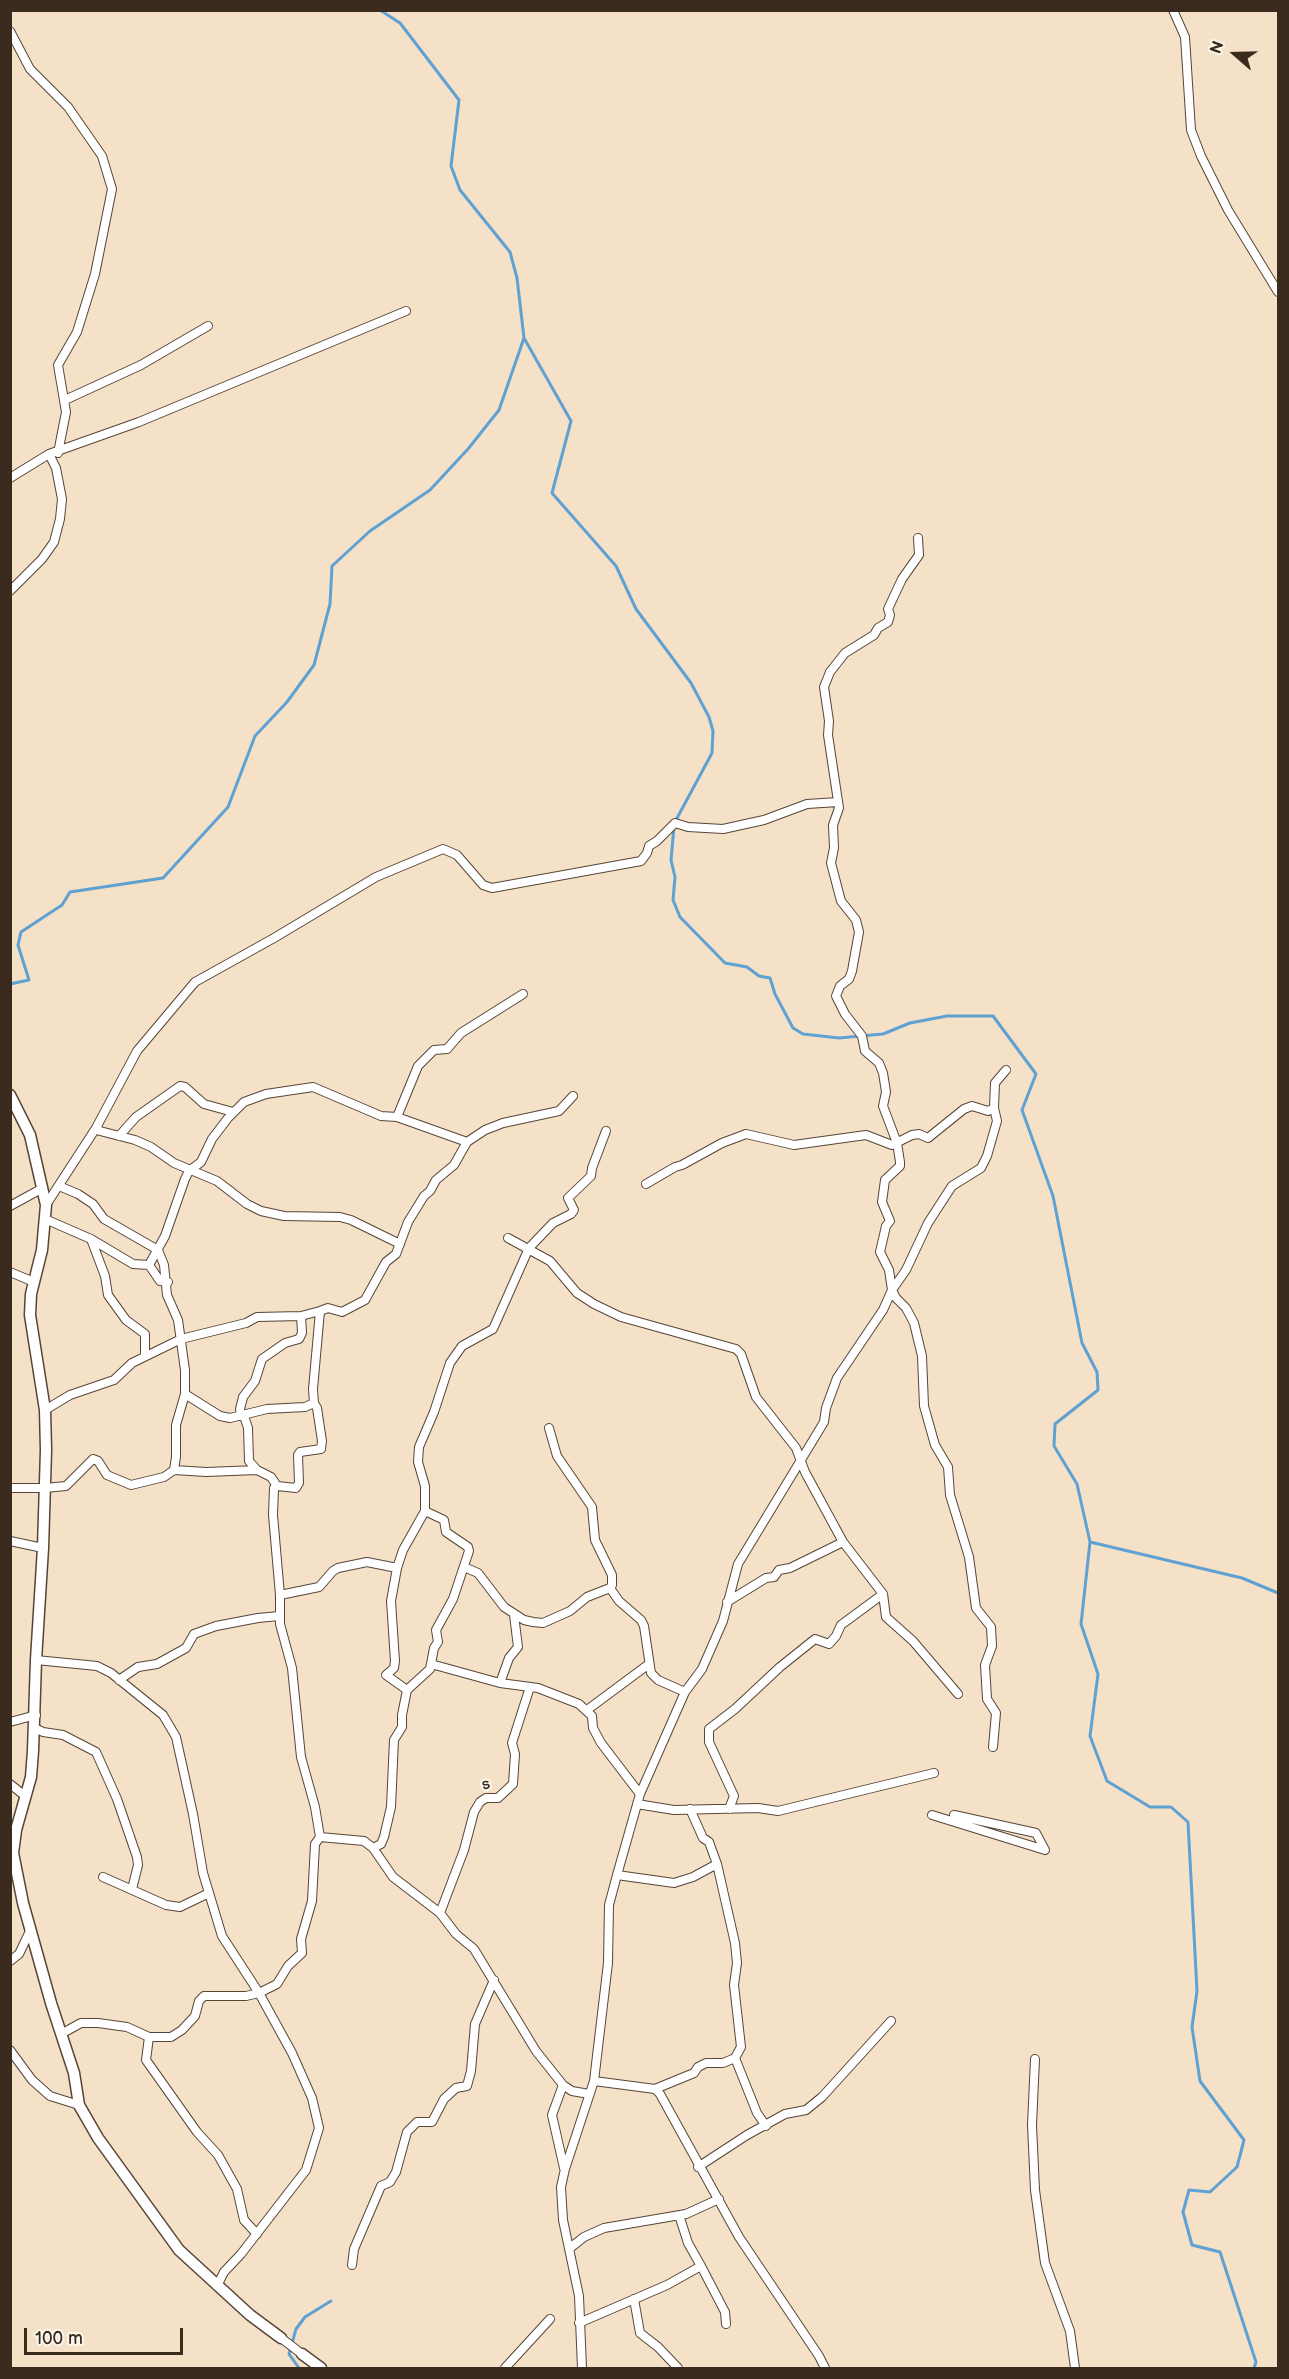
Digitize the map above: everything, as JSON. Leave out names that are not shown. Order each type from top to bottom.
[{"type":"street","points":[[1173,10],[1185,37],[1191,130],[1201,156],[1228,210],[1278,292]]},
{"type":"street","points":[[10,31],[30,69],[68,107],[102,156],[112,189],[95,274],[77,332],[58,365],[59,379],[66,400],[66,412],[53,454],[62,500],[60,519],[54,542],[42,559],[10,591]]},
{"type":"street","points":[[10,478],[53,454],[139,422],[406,311]]},
{"type":"street","points":[[66,400],[141,365],[208,326]]},
{"type":"street","points":[[918,538],[921,549],[919,555],[902,579],[888,609],[890,615],[888,622],[845,653],[830,672],[824,687],[829,721],[828,735],[838,802],[837,818],[833,825],[834,848],[831,863],[841,901],[856,920],[859,932],[852,971],[849,979],[840,986],[836,996],[844,1014],[862,1036],[865,1051],[879,1064],[885,1084],[883,1106],[897,1143],[900,1166],[885,1180],[882,1202],[890,1221],[886,1226],[880,1252],[889,1270],[892,1290],[914,1323],[922,1356],[924,1406],[935,1445],[948,1467],[950,1495],[972,1572],[976,1608],[991,1627],[992,1646],[985,1665],[987,1699],[996,1713],[993,1747]]},
{"type":"street","points":[[46,1204],[96,1128],[137,1051],[195,982],[376,877],[443,849],[456,855],[483,885],[492,888],[641,861],[649,846],[675,823],[688,827],[723,829],[764,820],[807,804],[838,802]]},
{"type":"street","points":[[397,1116],[418,1066],[434,1050],[447,1049],[461,1033],[523,994]]},
{"type":"street","points":[[582,2368],[579,2296],[561,2201],[564,2169],[594,2081],[608,1963],[609,1905],[640,1794],[685,1692],[702,1669],[723,1622],[741,1558],[824,1422],[826,1408],[837,1378],[883,1310],[892,1290],[906,1270],[928,1223],[952,1186],[981,1168],[997,1121],[994,1108],[995,1083],[1006,1070]]},
{"type":"street","points":[[119,1136],[136,1117],[180,1086],[185,1087],[204,1104],[233,1112]]},
{"type":"street","points":[[149,1265],[158,1250],[189,1171],[201,1162],[212,1138],[244,1102],[266,1094],[313,1087],[381,1116],[397,1116],[467,1142]]},
{"type":"street","points":[[10,1095],[30,1135],[46,1204],[42,1250],[34,1282],[30,1315],[45,1410],[44,1548],[36,1660],[36,1715],[31,1778],[13,1831],[16,1872],[30,1931],[74,2073],[79,2105],[98,2138],[179,2250],[250,2315],[321,2368]]},
{"type":"street","points":[[45,1410],[70,1395],[114,1380],[132,1363],[181,1339],[246,1323],[257,1317],[301,1316],[328,1308],[342,1312],[362,1303],[386,1262],[396,1254],[408,1222],[424,1196],[436,1180],[454,1165],[467,1142],[503,1123],[559,1111],[573,1096]]},
{"type":"street","points":[[646,1184],[722,1143],[746,1134],[794,1145],[866,1135],[892,1144],[912,1135],[919,1134],[928,1138],[964,1108],[972,1106],[988,1111],[994,1108]]},
{"type":"street","points":[[96,1128],[151,1147],[189,1171],[217,1182],[247,1204],[261,1211],[284,1216],[340,1217],[400,1244]]},
{"type":"street","points":[[407,1690],[386,1675],[394,1668],[395,1661],[391,1601],[397,1568],[403,1550],[425,1511],[425,1486],[418,1462],[419,1447],[434,1412],[450,1363],[462,1346],[493,1329],[529,1248],[553,1223],[571,1214],[574,1210],[568,1198],[591,1176],[606,1131]]},
{"type":"street","points":[[59,1186],[78,1194],[93,1204],[104,1219],[158,1250],[168,1282],[167,1295],[178,1320],[185,1370],[185,1394],[176,1425],[174,1470]]},
{"type":"street","points":[[10,1206],[43,1188]]},
{"type":"street","points":[[45,1220],[90,1239],[133,1264],[149,1265]]},
{"type":"street","points":[[508,1238],[550,1261],[577,1293],[594,1305],[621,1317],[736,1349],[741,1354],[756,1397],[796,1448],[843,1542],[883,1594],[886,1617],[913,1641],[958,1694]]},
{"type":"street","points":[[90,1239],[105,1276],[108,1295],[126,1320],[145,1334],[145,1356]]},
{"type":"street","points":[[149,1265],[160,1281],[168,1282]]},
{"type":"street","points":[[10,1272],[34,1282]]},
{"type":"street","points":[[301,1316],[302,1333],[299,1339],[285,1343],[262,1359],[255,1381],[243,1397],[240,1409],[248,1428],[249,1461],[256,1470],[271,1477],[277,1485],[296,1488],[299,1483],[298,1455],[300,1452],[321,1449],[317,1408],[314,1403],[320,1311]]},
{"type":"street","points":[[185,1394],[220,1416],[230,1418],[267,1409],[305,1407],[314,1403]]},
{"type":"street","points":[[464,1567],[478,1573],[494,1596],[514,1615],[524,1620],[543,1623],[570,1611],[587,1597],[610,1588],[614,1581],[596,1540],[592,1507],[557,1456],[549,1428]]},
{"type":"street","points":[[10,1488],[66,1486],[93,1459],[98,1461],[107,1476],[131,1485],[164,1477],[174,1470],[207,1472],[256,1470]]},
{"type":"street","points":[[61,2034],[81,2023],[98,2023],[127,2027],[149,2037],[171,2037],[182,2030],[195,2016],[199,2001],[204,1996],[246,1996],[259,1993],[277,1984],[288,1966],[303,1953],[301,1939],[312,1901],[315,1844],[320,1837],[315,1807],[301,1757],[292,1668],[279,1616],[280,1596],[273,1515],[274,1488],[277,1485]]},
{"type":"street","points":[[373,1848],[381,1844],[391,1807],[394,1740],[402,1727],[407,1690],[430,1669],[434,1648],[438,1642],[436,1630],[449,1610],[464,1567],[468,1547],[446,1532],[444,1520],[425,1511]]},
{"type":"street","points":[[10,1541],[44,1548]]},
{"type":"street","points":[[727,1602],[766,1578],[774,1577],[779,1570],[790,1568],[843,1542]]},
{"type":"street","points":[[280,1596],[319,1587],[338,1568],[367,1563],[397,1568]]},
{"type":"street","points":[[610,1588],[619,1601],[641,1620],[644,1626],[651,1673],[658,1680],[685,1692]]},
{"type":"street","points":[[729,1809],[734,1796],[709,1742],[709,1729],[815,1639],[829,1644],[841,1625],[883,1594]]},
{"type":"street","points":[[500,1683],[509,1658],[518,1647],[514,1615]]},
{"type":"street","points":[[119,1680],[138,1667],[157,1664],[186,1648],[194,1634],[227,1624],[279,1616]]},
{"type":"street","points":[[36,1660],[97,1666],[164,1715],[176,1737],[194,1814],[203,1873],[222,1936],[259,1993],[292,2052],[312,2098],[319,2128],[306,2170],[257,2234],[224,2272],[217,2286]]},
{"type":"street","points":[[431,1664],[500,1683],[538,1688],[579,1704],[592,1716],[593,1728],[601,1743],[640,1794]]},
{"type":"street","points":[[587,1710],[649,1664]]},
{"type":"street","name":"s","points":[[440,1913],[464,1850],[474,1812],[480,1802],[486,1798],[498,1798],[513,1784],[515,1754],[512,1743],[530,1687]]},
{"type":"street","points":[[10,1722],[36,1715]]},
{"type":"street","points":[[35,1728],[43,1732],[63,1735],[96,1752],[117,1799],[137,1857],[138,1865],[132,1889]]},
{"type":"street","points":[[637,1804],[674,1810],[758,1808],[778,1811],[934,1773]]},
{"type":"street","points":[[10,1784],[26,1796]]},
{"type":"street","points":[[594,2081],[655,2089],[694,2073],[698,2067],[706,2063],[723,2062],[735,2058],[741,2047],[734,1985],[737,1963],[717,1864],[709,1842],[703,1838],[690,1809]]},
{"type":"street","points":[[932,1815],[1046,1850],[1036,1833],[954,1815]]},
{"type":"street","points":[[320,1837],[364,1840],[373,1848],[393,1878],[440,1913],[456,1935],[474,1949],[536,2051],[563,2085],[572,2091],[590,2094]]},
{"type":"street","points":[[617,1875],[674,1883],[693,1877],[717,1864]]},
{"type":"street","points":[[103,1877],[166,1905],[180,1907],[209,1893]]},
{"type":"street","points":[[10,1961],[19,1954],[30,1931]]},
{"type":"street","points":[[351,2265],[354,2249],[381,2186],[390,2182],[396,2172],[407,2132],[417,2122],[432,2122],[444,2099],[456,2088],[467,2086],[471,2071],[475,2024],[494,1980]]},
{"type":"street","points":[[698,2167],[747,2135],[785,2114],[807,2110],[822,2097],[891,2021]]},
{"type":"street","points":[[149,2037],[146,2060],[197,2132],[218,2155],[237,2189],[244,2220],[257,2234]]},
{"type":"street","points":[[10,2050],[32,2080],[50,2096],[79,2105]]},
{"type":"street","points":[[735,2058],[757,2113],[766,2126]]},
{"type":"street","points":[[1035,2059],[1032,2125],[1035,2190],[1045,2263],[1070,2331],[1075,2368]]},
{"type":"street","points":[[563,2085],[552,2115],[564,2169]]},
{"type":"street","points":[[655,2089],[660,2094],[698,2167],[719,2199],[739,2237],[825,2368]]},
{"type":"street","points":[[570,2248],[584,2237],[604,2228],[679,2215],[719,2199]]},
{"type":"street","points":[[679,2215],[688,2243],[725,2312],[726,2324]]},
{"type":"street","points":[[579,2323],[667,2285],[701,2266]]},
{"type":"street","points":[[634,2299],[640,2333],[658,2347],[678,2368]]},
{"type":"street","points":[[505,2368],[550,2319]]},
{"type":"waterway","points":[[380,10],[400,23],[459,100],[451,166],[460,190],[510,252],[517,278],[524,338],[571,421],[552,493],[616,566],[636,609],[691,683],[709,717],[713,731],[712,753],[676,820]]},
{"type":"waterway","points":[[10,984],[29,980],[18,945],[21,932],[62,905],[70,892],[163,878],[228,807],[255,736],[287,702],[314,665],[330,604],[332,566],[370,531],[430,490],[468,449],[499,410],[524,338]]},
{"type":"waterway","points":[[674,827],[671,860],[675,877],[673,900],[680,917],[725,963],[747,967],[759,976],[770,978],[775,994],[793,1028],[803,1034],[839,1038],[883,1034],[910,1023],[947,1016],[993,1016],[1036,1074],[1022,1110],[1053,1196],[1082,1343],[1097,1372],[1098,1390],[1055,1424],[1054,1446],[1077,1484],[1090,1542],[1081,1624],[1098,1674],[1090,1736],[1107,1781],[1150,1807],[1171,1807],[1188,1822],[1197,1991],[1192,2027],[1200,2081],[1244,2140],[1237,2167],[1210,2192],[1189,2190],[1183,2212],[1192,2245],[1220,2252],[1256,2362],[1254,2368]]},
{"type":"waterway","points":[[1090,1542],[1242,1578],[1278,1593]]},
{"type":"waterway","points":[[299,2368],[289,2354],[296,2329],[305,2317],[331,2301]]}]
